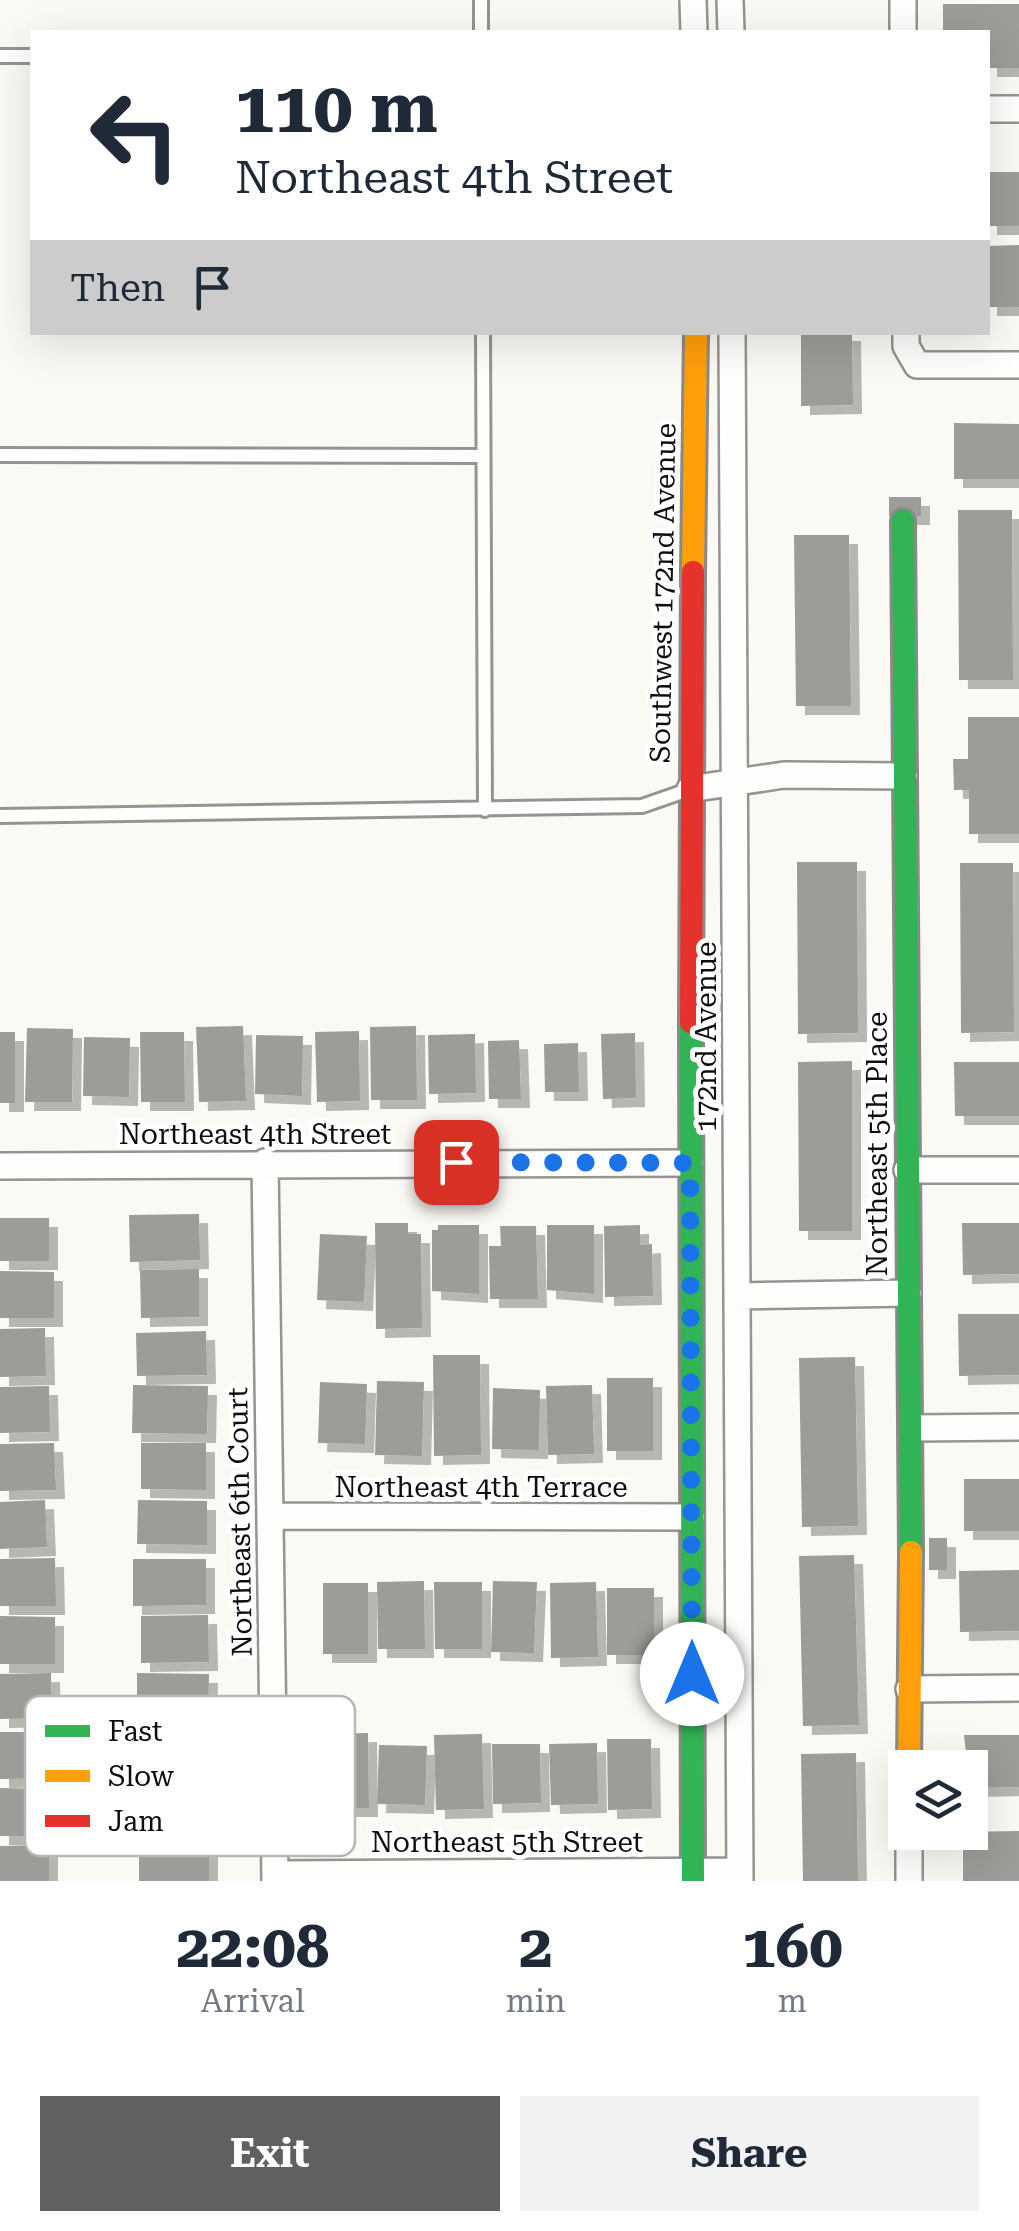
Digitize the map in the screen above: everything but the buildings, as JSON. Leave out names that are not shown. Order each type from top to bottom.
[{"type":"street","points":[[694,0],[694,30]]},
{"type":"street","points":[[730,0],[730,30]]},
{"type":"street","points":[[903,0],[904,30]]},
{"type":"street","points":[[990,109],[1019,109]]},
{"type":"street","name":"Southwest 172nd Avenue","points":[[690,855],[696,335]]},
{"type":"street","points":[[732,335],[734,781]]},
{"type":"street","points":[[906,335],[906,346],[917,366],[1019,365]]},
{"type":"street","name":"Northeast 5th Place","points":[[903,520],[912,1428],[908,1750]]},
{"type":"street","points":[[690,789],[784,776],[904,776]]},
{"type":"street","name":"172nd Avenue","points":[[734,781],[740,1876]]},
{"type":"street","name":"172nd Avenue","points":[[690,855],[693,1876]]},
{"type":"street","name":"Northeast 6th Court","points":[[265,1162],[272,1696]]},
{"type":"street","name":"Northeast 4th Street","points":[[0,1166],[690,1163]]},
{"type":"street","points":[[907,1170],[1019,1170]]},
{"type":"street","points":[[737,1296],[908,1293]]},
{"type":"street","points":[[912,1428],[1019,1427]]},
{"type":"street","name":"Northeast 4th Terrace","points":[[270,1516],[692,1517]]},
{"type":"street","points":[[908,1689],[1019,1688]]},
{"type":"street","points":[[908,1850],[908,1881]]},
{"type":"street","name":"Northeast 5th Street","points":[[275,1877],[740,1876]]},
{"type":"lane","points":[[481,0],[481,30]]},
{"type":"lane","points":[[0,56],[30,56]]},
{"type":"lane","points":[[483,335],[485,810]]},
{"type":"lane","points":[[0,455],[483,456]]},
{"type":"lane","points":[[0,816],[642,806],[690,789]]},
{"type":"traffic: fast","points":[[903,521],[911,1552]]},
{"type":"traffic: fast","points":[[691,1022],[693,1881]]},
{"type":"traffic: slow","points":[[693,572],[696,335]]},
{"type":"traffic: slow","points":[[909,1750],[911,1552]]},
{"type":"traffic: jam","points":[[691,1022],[693,572]]},
{"type":"route","points":[[456,1162],[690,1163],[692,1674]]}]
